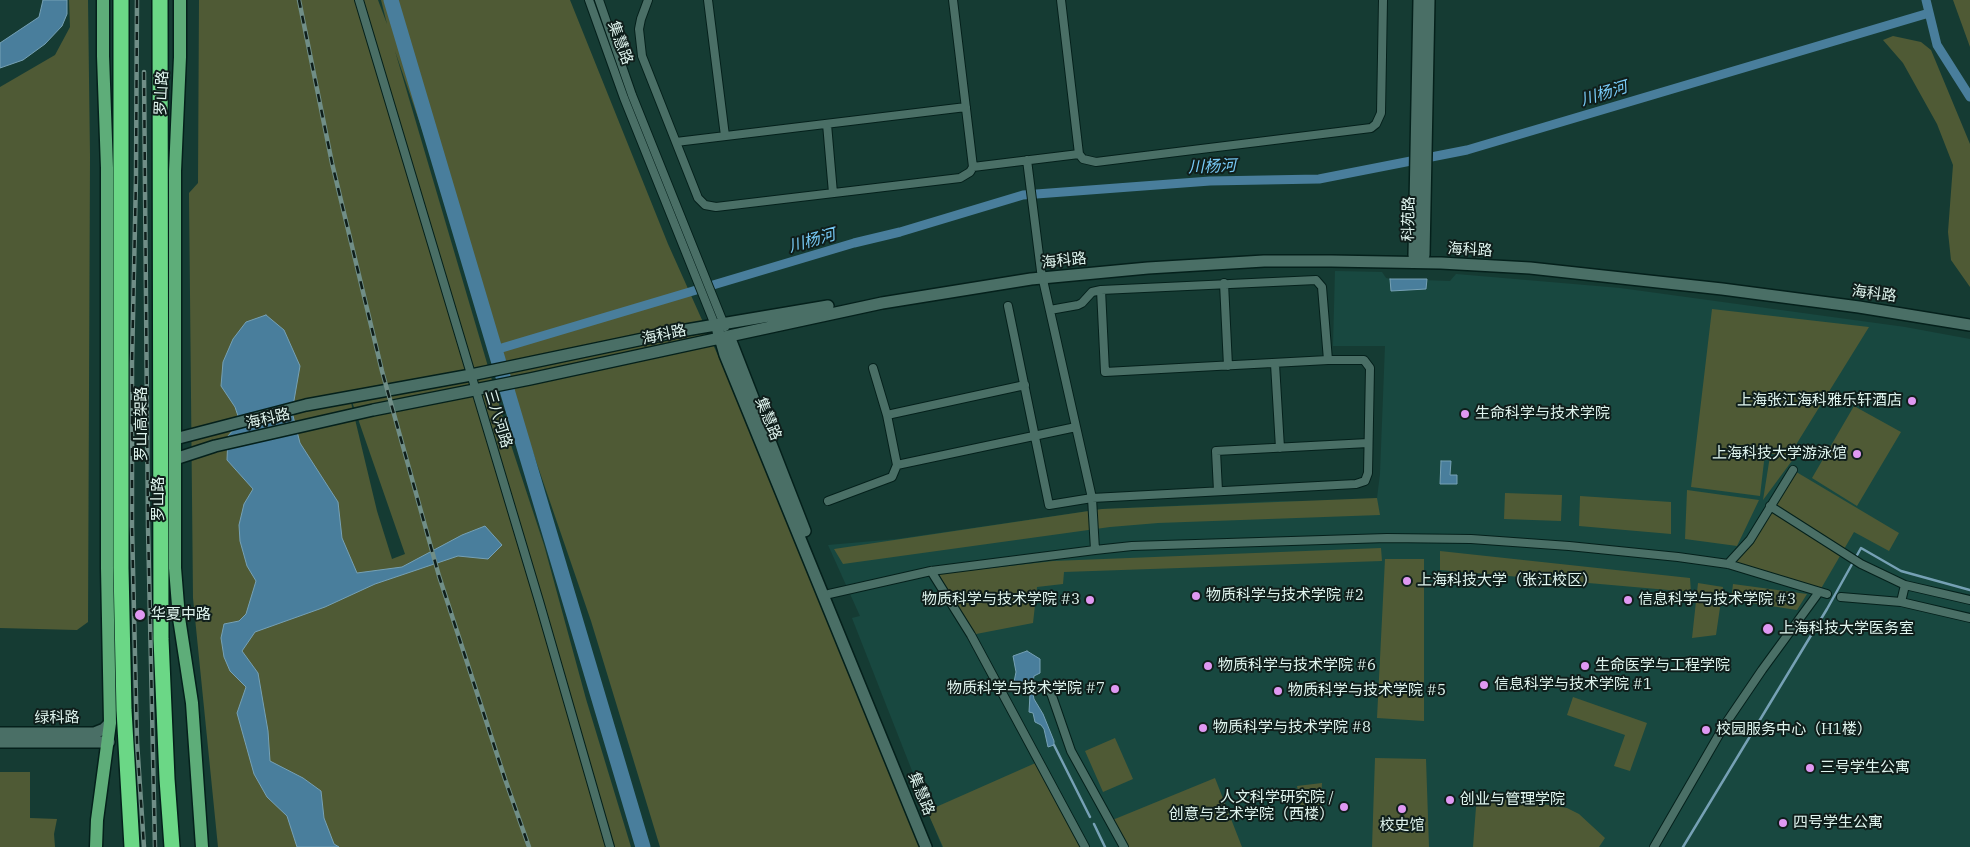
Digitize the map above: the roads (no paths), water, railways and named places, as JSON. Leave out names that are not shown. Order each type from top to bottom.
[{"type":"highway","name":"罗山高架路","points":[[160,0],[161,639],[172,847]]},
{"type":"highway","points":[[161,94],[165,0]]},
{"type":"highway","name":"罗山高架路","points":[[120,5],[122,639],[127,781],[132,847]]},
{"type":"highway","points":[[122,639],[120,753],[122,847]]},
{"type":"highway","points":[[161,639],[179,847]]},
{"type":"main road","points":[[96,847],[97,820],[109,742],[110,723],[107,568],[107,168],[103,0]]},
{"type":"main road","name":"罗山路","points":[[180,0],[179,94],[175,171],[176,596],[192,703],[202,847]]},
{"type":"street","name":"三八河路","points":[[359,0],[473,374],[514,521],[610,847]]},
{"type":"street","name":"集慧路","points":[[589,0],[624,98],[818,561],[829,594],[840,616],[934,847]]},
{"type":"street","name":"集慧路","points":[[599,0],[699,275]]},
{"type":"street","points":[[648,0],[640,20],[640,48],[698,198],[705,205],[716,207],[960,178],[970,172],[973,166],[952,0]]},
{"type":"street","points":[[708,0],[725,136]]},
{"type":"street","points":[[1060,0],[1079,154],[1083,159],[1096,162],[1371,128],[1376,124],[1381,113],[1383,0]]},
{"type":"street","name":"科苑路","points":[[1419,0],[1421,141]]},
{"type":"street","name":"科苑路","points":[[1419,257],[1421,141],[1428,0]]},
{"type":"street","points":[[676,142],[966,107]]},
{"type":"street","points":[[827,124],[833,193]]},
{"type":"street","points":[[973,166],[1079,154]]},
{"type":"street","points":[[1027,160],[1042,274],[1092,498],[1095,550]]},
{"type":"street","name":"海科路","points":[[175,440],[306,405],[473,374],[719,324],[933,287],[1147,260],[1331,253],[1530,261],[1881,302],[1970,318]]},
{"type":"street","name":"海科路","points":[[1419,257],[1618,277],[1878,309],[1970,325]]},
{"type":"street","name":"海科路","points":[[175,459],[215,446],[364,412],[530,379],[882,303],[1042,274]]},
{"type":"street","points":[[1050,310],[1078,305],[1092,292],[1101,290],[1312,279],[1320,282],[1322,287],[1328,360]]},
{"type":"street","points":[[1224,284],[1228,366]]},
{"type":"street","points":[[1008,306],[1050,504],[1092,498],[1361,484],[1367,477],[1369,365],[1364,360],[1328,360],[1105,372],[1101,290]]},
{"type":"street","name":"集慧路","points":[[725,337],[729,364],[926,847]]},
{"type":"street","points":[[1275,364],[1280,448]]},
{"type":"street","points":[[828,501],[892,477],[896,465],[887,416],[874,368]]},
{"type":"street","points":[[887,416],[1024,385]]},
{"type":"street","points":[[896,465],[1076,427]]},
{"type":"street","points":[[1218,492],[1216,451],[1368,443]]},
{"type":"street","points":[[1728,564],[1750,540],[1793,470]]},
{"type":"street","points":[[1770,506],[1861,564],[1905,585],[1970,600]]},
{"type":"street","points":[[829,594],[931,570],[1132,546],[1387,538],[1471,539],[1569,546],[1728,564],[1827,594]]},
{"type":"street","points":[[931,570],[972,635],[1085,847]]},
{"type":"street","points":[[1901,602],[1905,585]]},
{"type":"street","points":[[1654,847],[1724,726],[1819,592]]},
{"type":"street","points":[[1841,597],[1901,602],[1970,618]]},
{"type":"street","points":[[1040,686],[1051,693],[1071,751],[1124,847]]},
{"type":"street","name":"绿科路","points":[[0,733],[94,733],[104,729],[110,723]]},
{"type":"street","name":"绿科路","points":[[0,742],[109,742]]},
{"type":"waterway","points":[[391,0],[643,847]]},
{"type":"waterway","points":[[1926,0],[1937,45],[1970,97]]},
{"type":"waterway","name":"川杨河","points":[[495,350],[854,243],[900,232],[1023,195],[1210,181],[1319,179],[1467,150],[1929,13]]},
{"type":"waterway","points":[[1683,847],[1827,609],[1861,548],[1901,571],[1970,590]]},
{"type":"waterway","points":[[1054,745],[1090,817]]},
{"type":"waterway","points":[[1094,824],[1105,847]]},
{"type":"railway","points":[[137,0],[132,363],[132,526],[137,742],[144,847]]},
{"type":"railway","points":[[299,0],[332,163],[382,371],[439,576],[529,847]]},
{"type":"railway","points":[[144,72],[148,526],[155,847]]},
{"type":"place","name":"上海张江海科雅乐轩酒店","points":[[1912,401]]},
{"type":"place","name":"生命科学与技术学院","points":[[1465,414]]},
{"type":"place","name":"上海科技大学游泳馆","points":[[1857,454]]},
{"type":"place","name":"上海科技大学（张江校区）","points":[[1407,581]]},
{"type":"place","name":"物质科学与技术学院 #2","points":[[1196,596]]},
{"type":"place","name":"物质科学与技术学院 #3","points":[[1090,600]]},
{"type":"place","name":"信息科学与技术学院 #3","points":[[1628,600]]},
{"type":"place","name":"华夏中路","points":[[140,615]]},
{"type":"place","name":"上海科技大学医务室","points":[[1768,629]]},
{"type":"place","name":"物质科学与技术学院 #6","points":[[1208,666]]},
{"type":"place","name":"生命医学与工程学院","points":[[1585,666]]},
{"type":"place","name":"信息科学与技术学院 #1","points":[[1484,685]]},
{"type":"place","name":"物质科学与技术学院 #7","points":[[1115,689]]},
{"type":"place","name":"物质科学与技术学院 #5","points":[[1278,691]]},
{"type":"place","name":"物质科学与技术学院 #8","points":[[1203,728]]},
{"type":"place","name":"校园服务中心（H1楼）","points":[[1706,730]]},
{"type":"place","name":"三号学生公寓","points":[[1810,768]]},
{"type":"place","name":"创业与管理学院","points":[[1450,800]]},
{"type":"place","name":"人文科学研究院 / 创意与艺术学院（西楼）","points":[[1344,807]]},
{"type":"place","name":"校史馆","points":[[1402,809]]},
{"type":"place","name":"四号学生公寓","points":[[1783,823]]}]
